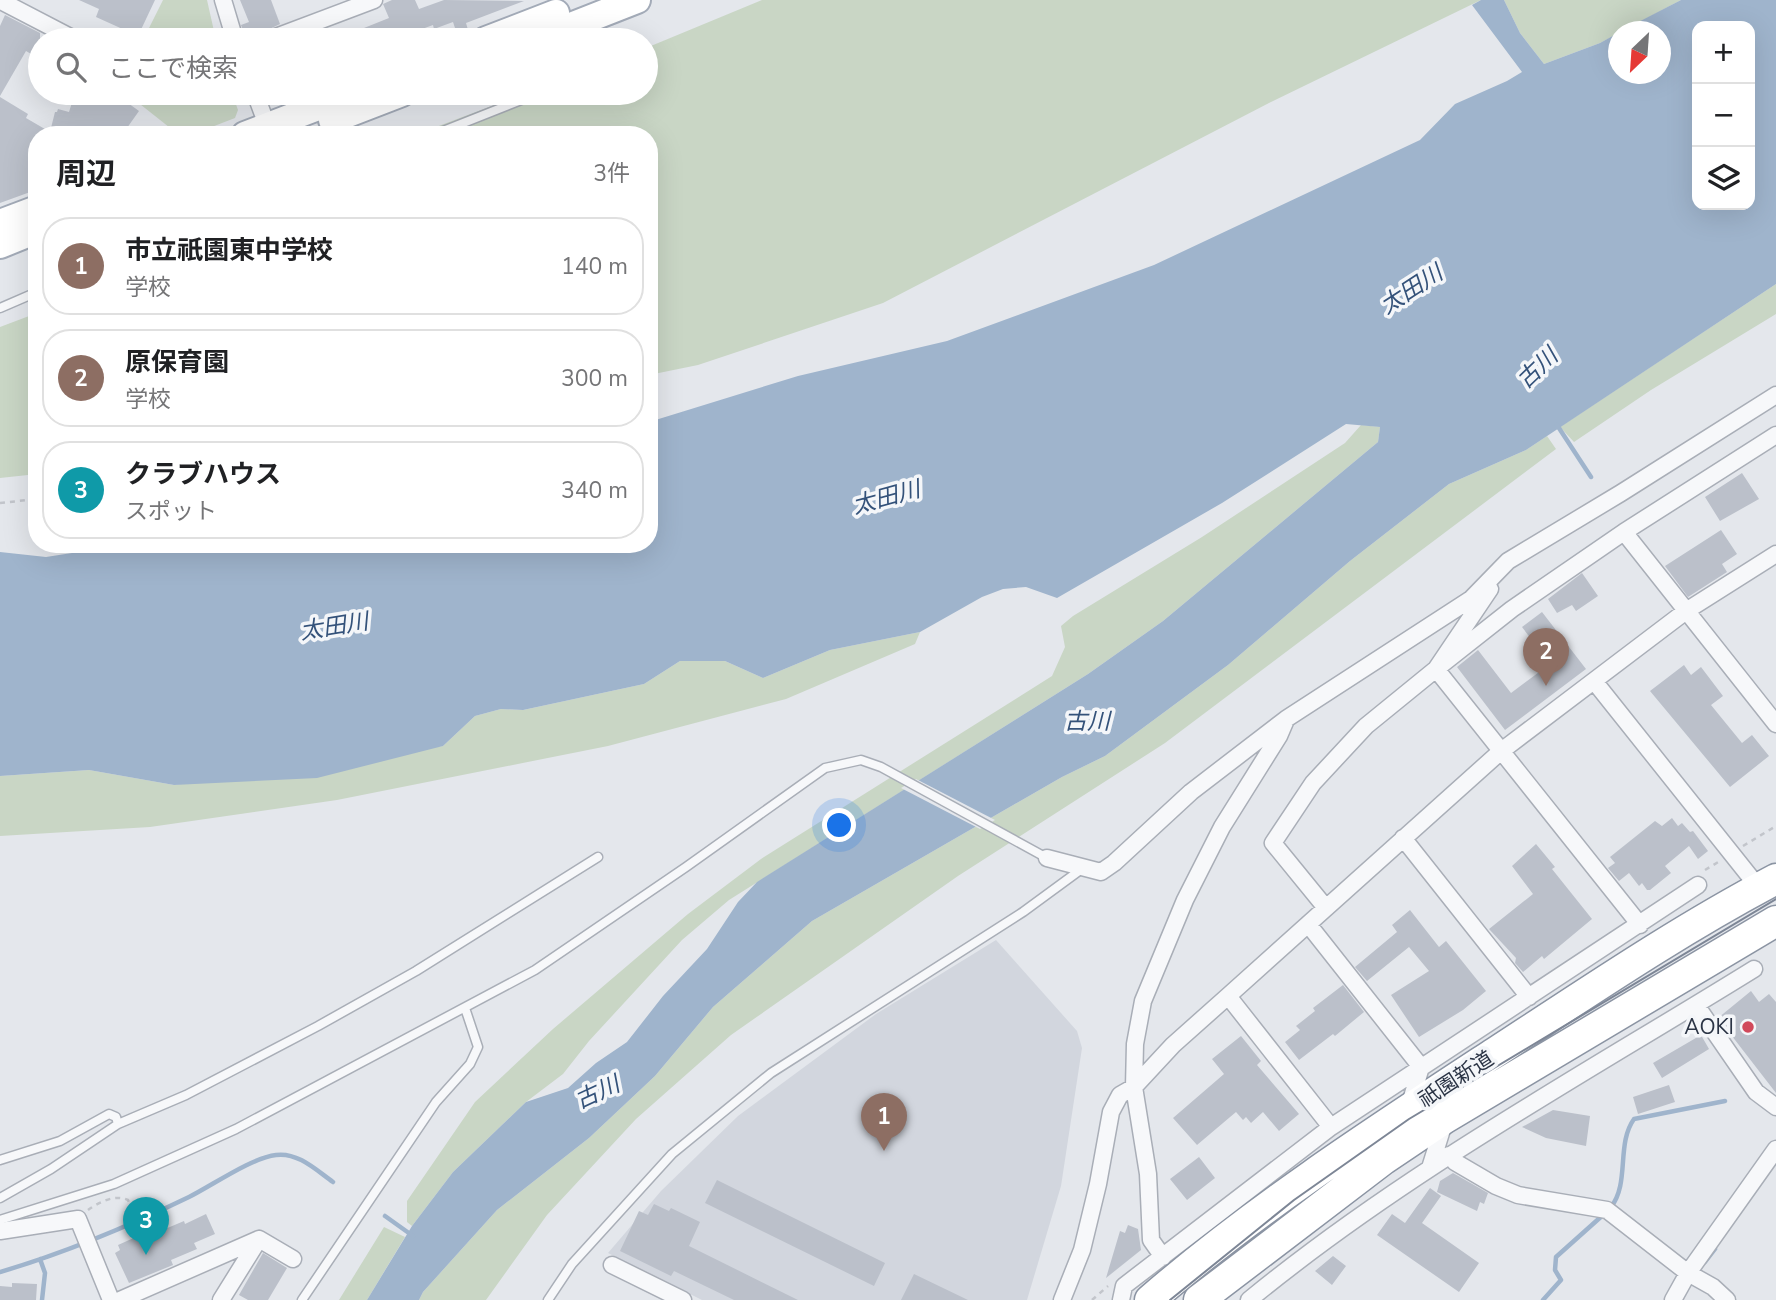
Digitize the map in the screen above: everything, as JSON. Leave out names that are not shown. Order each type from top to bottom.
[{"type":"highway","name":"祇園新道","points":[[1150,1300],[1336,1158],[1408,1110],[1643,940],[1767,883]]},
{"type":"highway","name":"祇園新道","points":[[1199,1300],[1384,1159],[1446,1118],[1776,921]]},
{"type":"main road","points":[[517,28],[588,0]]},
{"type":"main road","points":[[566,28],[637,0]]},
{"type":"main road","points":[[275,126],[325,105]]},
{"type":"main road","points":[[318,126],[371,105]]},
{"type":"main road","points":[[0,223],[28,212]]},
{"type":"main road","points":[[0,245],[28,234]]},
{"type":"street","points":[[223,0],[231,28]]},
{"type":"street","points":[[300,28],[374,0]]},
{"type":"street","points":[[1,1],[53,28]]},
{"type":"street","points":[[257,105],[260,126]]},
{"type":"street","points":[[1047,858],[1101,872],[1191,792],[1286,719],[1471,599],[1508,561],[1621,494],[1776,395]]},
{"type":"street","points":[[1326,908],[1273,843],[1313,783],[1366,726],[1512,609],[1624,532],[1776,435]]},
{"type":"street","points":[[1624,532],[1776,724]]},
{"type":"street","points":[[1062,1300],[1082,1250],[1098,1184],[1111,1111],[1120,1095],[1134,1087],[1173,1045],[1500,752],[1686,611],[1776,554]]},
{"type":"street","points":[[1436,668],[1508,561]]},
{"type":"street","points":[[1436,668],[1643,940]]},
{"type":"street","points":[[1594,681],[1767,883]]},
{"type":"street","points":[[1163,1256],[1151,1240],[1149,1174],[1134,1087],[1135,1044],[1143,1001],[1185,900],[1222,827],[1279,736],[1286,719]]},
{"type":"street","points":[[1403,838],[1529,997]]},
{"type":"street","points":[[1121,1300],[1124,1286],[1331,1127],[1612,944],[1643,940],[1698,885]]},
{"type":"street","points":[[1308,925],[1421,1068]]},
{"type":"street","points":[[1612,944],[1643,940]]},
{"type":"street","points":[[1249,1300],[1303,1255],[1449,1155],[1754,969]]},
{"type":"street","points":[[1665,1022],[1672,982]]},
{"type":"street","points":[[1228,996],[1331,1127]]},
{"type":"street","points":[[1696,1005],[1756,1092],[1776,1107]]},
{"type":"street","points":[[1408,1110],[1421,1068]]},
{"type":"street","points":[[1430,1168],[1446,1118]]},
{"type":"street","points":[[1673,1300],[1688,1273],[1776,1149]]},
{"type":"street","points":[[1449,1155],[1455,1162],[1496,1186],[1518,1195],[1607,1210],[1727,1300]]},
{"type":"street","points":[[0,1231],[78,1219],[111,1300]]},
{"type":"street","points":[[259,1239],[293,1259]]},
{"type":"street","points":[[120,1300],[259,1239]]},
{"type":"street","points":[[221,1300],[259,1239]]},
{"type":"street","points":[[612,1265],[660,1295],[683,1300]]},
{"type":"lane","points":[[456,126],[509,105]]},
{"type":"lane","points":[[0,308],[28,296]]},
{"type":"lane","points":[[0,1220],[114,1184],[236,1129],[535,970],[825,768],[861,760],[881,767],[1047,858]]},
{"type":"lane","points":[[0,1198],[51,1169],[118,1124],[186,1095],[416,971],[598,857]]},
{"type":"lane","points":[[548,1300],[572,1264],[672,1154],[771,1073],[1023,912],[1084,867]]},
{"type":"lane","points":[[302,1300],[436,1102],[470,1063],[478,1047],[465,1008]]},
{"type":"lane","points":[[0,1160],[60,1141],[109,1114],[116,1117],[118,1124]]},
{"type":"path","points":[[0,503],[28,500]]},
{"type":"path","points":[[1738,850],[1776,826]]},
{"type":"path","points":[[78,1219],[95,1205],[123,1197],[129,1203],[141,1234]]},
{"type":"shaded area","points":[[996,940],[1077,1031],[1082,1048],[1061,1186],[1027,1300],[702,1300],[608,1253],[661,1191],[738,1116],[876,1014]]},
{"type":"green space","points":[[163,0],[207,0],[213,28],[149,28]]},
{"type":"green space","points":[[762,0],[1481,0],[1269,103],[883,303],[698,365],[658,373],[658,126],[439,126],[494,105],[658,105],[658,43]]},
{"type":"green space","points":[[1504,0],[1681,0],[1641,21],[1608,21],[1608,39],[1544,64],[1520,33]]},
{"type":"green space","points":[[141,105],[236,105],[238,110],[235,118],[214,126],[168,126]]},
{"type":"green space","points":[[1776,284],[1776,314],[1651,390],[1574,442],[1560,427]]},
{"type":"green space","points":[[28,316],[28,475],[0,478],[0,327]]},
{"type":"green space","points":[[1361,425],[1380,427],[1378,442],[1163,621],[1088,674],[729,900],[682,940],[589,1041],[563,1074],[526,1102],[453,1172],[412,1226],[407,1222],[407,1201],[475,1102],[553,1029],[688,914],[761,859],[1052,676],[1065,647],[1061,626],[1073,616],[1202,537],[1345,443]]},
{"type":"green space","points":[[1547,436],[1556,449],[1165,743],[958,876],[731,1035],[636,1119],[547,1215],[486,1300],[419,1300],[423,1292],[497,1210],[589,1138],[655,1076],[713,1007],[812,921],[1062,777],[1105,756],[1228,665],[1350,561],[1449,484],[1526,450]]},
{"type":"green space","points":[[920,632],[915,644],[786,699],[608,746],[337,800],[150,827],[0,836],[0,776],[89,770],[174,785],[443,746],[475,716],[501,709],[523,710],[644,684],[680,661],[725,661],[763,678],[830,650]]},
{"type":"green space","points":[[384,1227],[405,1237],[367,1300],[339,1300]]},
{"type":"water","points":[[1481,0],[1504,0],[1520,33],[1544,64],[1608,39],[1608,84],[1671,84],[1671,21],[1640,21],[1681,0],[1776,0],[1776,284],[1526,450],[1449,484],[1350,561],[1228,665],[1105,756],[1062,777],[812,921],[713,1007],[655,1076],[589,1138],[497,1210],[423,1292],[419,1300],[367,1300],[412,1226],[453,1172],[526,1102],[568,1088],[596,1063],[627,1042],[663,996],[707,949],[738,902],[757,882],[1088,674],[1163,621],[1378,442],[1380,427],[1346,424],[1222,503],[1057,598],[1026,587],[1003,589],[982,597],[920,632],[830,650],[763,678],[725,661],[680,661],[644,684],[523,710],[501,709],[475,716],[443,746],[317,778],[174,785],[89,770],[0,776],[0,552],[46,557],[72,553],[658,553],[658,419],[798,376],[947,341],[1154,265],[1420,140],[1455,104],[1522,72],[1472,5]]},
{"type":"pier","points":[[916,779],[995,820],[980,829],[901,788]]},
{"type":"building","points":[[79,0],[155,0],[142,28],[120,28],[96,17],[99,9]]},
{"type":"building","points":[[240,0],[271,0],[280,24],[272,28],[242,28],[241,25],[249,22]]},
{"type":"building","points":[[392,0],[415,0],[419,9],[444,0],[524,1],[466,23],[467,28],[455,28],[453,22],[437,28],[433,25],[425,28],[364,28],[389,18],[383,4]]},
{"type":"building","points":[[5,15],[30,28],[28,28],[28,52],[26,51],[0,96],[0,26]]},
{"type":"building","points":[[0,97],[28,114],[26,118],[40,126],[28,126],[28,193],[0,203]]},
{"type":"building","points":[[71,105],[131,105],[139,111],[128,126],[52,126],[58,109],[69,112]]},
{"type":"building","points":[[1742,473],[1759,499],[1720,521],[1705,497]]},
{"type":"building","points":[[1721,530],[1737,554],[1722,564],[1727,572],[1688,597],[1665,566]]},
{"type":"building","points":[[1582,573],[1598,596],[1576,611],[1572,605],[1557,613],[1548,599]]},
{"type":"building","points":[[1542,612],[1586,669],[1505,730],[1457,667],[1478,650],[1511,693],[1550,664],[1522,627]]},
{"type":"building","points":[[1684,665],[1691,675],[1701,667],[1723,696],[1711,705],[1742,743],[1752,735],[1769,756],[1730,787],[1650,691]]},
{"type":"building","points":[[1672,818],[1678,826],[1682,823],[1690,832],[1693,831],[1708,851],[1698,859],[1689,846],[1665,866],[1671,873],[1650,890],[1642,883],[1639,886],[1629,873],[1619,881],[1608,868],[1615,863],[1610,857],[1655,821],[1662,826]]},
{"type":"building","points":[[1536,844],[1555,867],[1552,869],[1592,919],[1544,959],[1542,956],[1523,972],[1515,963],[1516,958],[1489,929],[1533,894],[1512,866]]},
{"type":"building","points":[[1410,910],[1439,947],[1446,941],[1486,991],[1463,1010],[1419,1037],[1391,995],[1429,971],[1409,947],[1367,981],[1355,967],[1397,932],[1392,925]]},
{"type":"building","points":[[1343,985],[1364,1012],[1299,1060],[1285,1042],[1300,1030],[1296,1026],[1315,1011],[1313,1008]]},
{"type":"building","points":[[1751,991],[1759,1002],[1769,994],[1776,1002],[1776,1093],[1718,1018]]},
{"type":"building","points":[[1701,1035],[1709,1049],[1662,1078],[1653,1063]]},
{"type":"building","points":[[1241,1036],[1261,1061],[1257,1065],[1299,1114],[1279,1131],[1263,1112],[1251,1123],[1246,1117],[1243,1120],[1236,1112],[1197,1145],[1173,1118],[1224,1074],[1212,1059]]},
{"type":"building","points":[[1669,1085],[1675,1102],[1638,1114],[1633,1097]]},
{"type":"building","points":[[1553,1110],[1590,1116],[1586,1146],[1546,1138],[1522,1127]]},
{"type":"building","points":[[1199,1157],[1215,1178],[1187,1200],[1170,1179]]},
{"type":"building","points":[[1453,1173],[1488,1193],[1484,1204],[1480,1202],[1477,1211],[1437,1192],[1440,1181]]},
{"type":"building","points":[[717,1180],[885,1263],[874,1286],[705,1203]]},
{"type":"building","points":[[1430,1188],[1441,1196],[1422,1223],[1479,1263],[1459,1292],[1377,1235],[1392,1214],[1405,1223]]},
{"type":"building","points":[[654,1204],[669,1211],[671,1208],[700,1222],[689,1246],[798,1300],[734,1300],[674,1271],[671,1276],[620,1251],[639,1211],[648,1215]]},
{"type":"building","points":[[206,1214],[215,1234],[194,1243],[197,1249],[171,1260],[173,1265],[129,1283],[115,1253],[120,1250],[118,1245],[156,1228],[158,1232]]},
{"type":"building","points":[[1128,1225],[1138,1229],[1141,1250],[1106,1278],[1120,1231],[1125,1233]]},
{"type":"building","points":[[263,1253],[287,1268],[268,1300],[248,1300],[239,1295]]},
{"type":"building","points":[[1333,1256],[1346,1266],[1332,1285],[1315,1271]]},
{"type":"building","points":[[914,1274],[968,1300],[901,1300]]},
{"type":"building","points":[[12,1283],[37,1284],[36,1300],[0,1300],[0,1286],[12,1287]]},
{"type":"waterway","points":[[1557,425],[1591,477]]},
{"type":"waterway","points":[[1611,1207],[1620,1187],[1625,1140],[1634,1119],[1725,1101]]},
{"type":"waterway","points":[[0,1272],[73,1248],[120,1228],[189,1197],[244,1166],[266,1157],[292,1156],[333,1182]]},
{"type":"waterway","points":[[1543,1300],[1561,1280],[1555,1270],[1556,1257],[1603,1215]]},
{"type":"waterway","points":[[385,1216],[413,1236]]},
{"type":"waterway","points":[[1705,1262],[1715,1249]]},
{"type":"waterway","points":[[40,1259],[45,1273],[42,1300]]},
{"type":"tram line","points":[[1170,1300],[1294,1200],[1409,1119],[1776,899]]},
{"type":"place","name":"原保育園","points":[[1546,686]]},
{"type":"place","name":"AOKI","points":[[1748,1027]]},
{"type":"place","name":"市立祇園東中学校","points":[[884,1151]]},
{"type":"place","name":"クラブハウス","points":[[146,1255]]},
{"type":"water label","name":"太田川","points":[[1411,289]]},
{"type":"water label","name":"古川","points":[[1537,368]]},
{"type":"water label","name":"太田川","points":[[886,497]]},
{"type":"water label","name":"太田川","points":[[334,626]]},
{"type":"water label","name":"古川","points":[[1087,721]]},
{"type":"water label","name":"古川","points":[[597,1092]]}]
